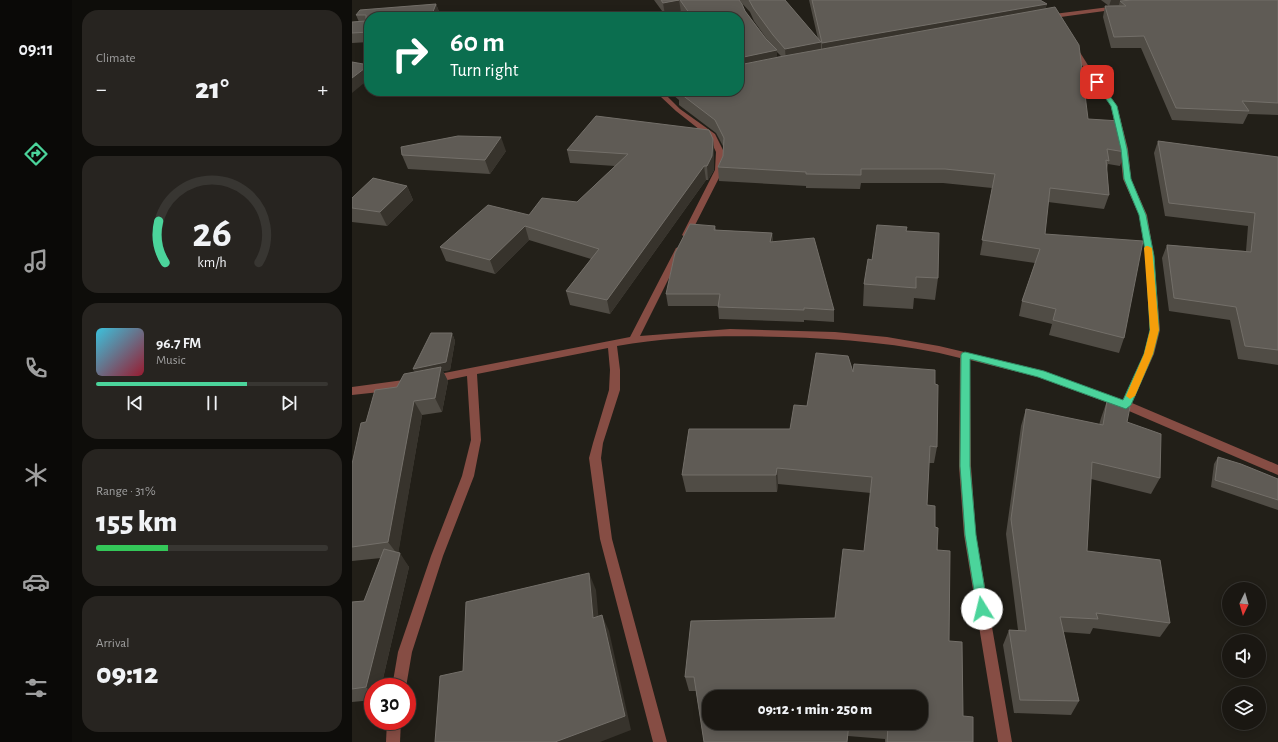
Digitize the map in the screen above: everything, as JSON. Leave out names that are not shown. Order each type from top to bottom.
[{"type":"street","points":[[1040,19],[1057,19],[1127,7]]},
{"type":"street","points":[[1070,41],[1088,70],[1114,106],[1124,149],[1127,179],[1143,215],[1150,256],[1154,330],[1149,354],[1126,405]]},
{"type":"street","points":[[633,340],[709,191],[719,170],[721,160],[720,152],[712,136],[678,110],[663,96]]},
{"type":"street","points":[[352,391],[389,387],[633,340],[664,336],[730,332],[835,335],[887,340],[965,355],[1040,374],[1126,405],[1278,470]]},
{"type":"street","points":[[612,344],[616,380],[614,395],[604,429],[596,448],[595,458],[606,539],[660,742]]},
{"type":"street","points":[[965,355],[965,466],[970,535],[1005,742]]},
{"type":"street","points":[[401,678],[405,652],[437,556],[468,476],[476,440],[472,371]]},
{"type":"street","points":[[393,742],[394,730]]},
{"type":"building","points":[[661,0],[679,0],[663,3]]},
{"type":"building","points":[[680,0],[739,0],[745,11],[766,39],[777,50],[744,57],[744,12],[688,12]]},
{"type":"building","points":[[749,0],[785,0],[821,42],[785,49],[773,35]]},
{"type":"building","points":[[812,0],[1040,0],[1047,4],[822,43]]},
{"type":"building","points":[[1278,0],[1278,103],[1242,101],[1249,111],[1176,108],[1144,36],[1114,37],[1105,6],[1126,6],[1120,1]]},
{"type":"building","points":[[436,4],[433,12],[364,12],[364,15],[356,15],[360,10]]},
{"type":"building","points":[[1055,7],[1079,45],[1088,119],[1120,121],[1125,152],[1107,149],[1109,161],[1106,160],[1109,195],[1050,188],[1045,234],[1143,241],[1124,338],[1053,320],[1056,309],[1022,301],[1040,249],[982,240],[995,174],[945,169],[861,169],[861,175],[806,174],[806,172],[718,167],[723,156],[724,138],[715,120],[684,96],[744,96],[744,64]]},
{"type":"building","points":[[364,21],[364,32],[352,33],[352,22]]},
{"type":"building","points":[[352,62],[364,64],[364,69],[352,78]]},
{"type":"building","points":[[596,116],[709,130],[713,139],[712,156],[707,166],[704,166],[607,300],[566,291],[599,249],[525,226],[490,260],[440,247],[488,205],[529,215],[542,198],[577,202],[628,154],[567,150]]},
{"type":"building","points":[[458,136],[501,137],[485,160],[402,155],[401,147]]},
{"type":"building","points":[[1158,141],[1278,157],[1278,350],[1245,346],[1236,307],[1174,298],[1167,245],[1251,252],[1255,213],[1169,203]]},
{"type":"building","points":[[373,178],[407,186],[380,212],[352,208],[352,198]]},
{"type":"building","points":[[690,224],[715,226],[714,230],[772,233],[770,242],[814,238],[834,310],[804,308],[804,310],[718,307],[720,294],[666,294],[675,253]]},
{"type":"building","points":[[877,225],[907,227],[906,231],[939,233],[938,278],[916,277],[916,288],[864,284],[868,259],[872,260]]},
{"type":"building","points":[[431,333],[452,333],[446,362],[413,369]]},
{"type":"building","points":[[816,353],[848,356],[853,372],[854,364],[935,370],[935,384],[938,385],[937,447],[930,446],[927,505],[935,506],[935,527],[938,528],[937,550],[950,551],[949,641],[962,642],[963,716],[973,717],[973,742],[887,742],[888,730],[928,730],[928,690],[702,690],[702,729],[694,677],[685,677],[691,621],[835,618],[843,549],[864,551],[872,477],[777,468],[776,475],[682,475],[689,429],[790,429],[794,405],[807,406]]},
{"type":"building","points":[[441,367],[435,398],[414,401],[388,542],[352,547],[352,464],[361,423],[366,422],[375,390],[397,387],[404,374]]},
{"type":"building","points":[[1107,401],[1130,407],[1127,422],[1161,434],[1160,478],[1092,462],[1087,551],[1160,560],[1170,623],[1096,613],[1098,619],[1060,617],[1079,701],[1020,700],[1009,630],[1026,631],[1011,519],[1026,409],[1103,425]]},
{"type":"building","points":[[1218,457],[1241,464],[1278,479],[1278,500],[1215,480]]},
{"type":"building","points":[[384,549],[400,553],[368,678],[364,678],[364,687],[352,689],[352,602],[364,601]]},
{"type":"building","points":[[589,573],[593,618],[602,615],[625,716],[555,742],[435,742],[440,676],[463,671],[466,602]]},
{"type":"building","points":[[702,730],[848,730],[847,742],[704,742]]},
{"type":"slow traffic","points":[[1130,396],[1149,354],[1154,330],[1150,256],[1148,248]]},
{"type":"route","points":[[982,609],[970,535],[965,466],[965,355],[1040,374],[1126,405],[1149,354],[1154,330],[1150,256],[1143,215],[1138,200],[1130,188],[1127,179],[1124,149],[1114,106],[1097,82]]}]
